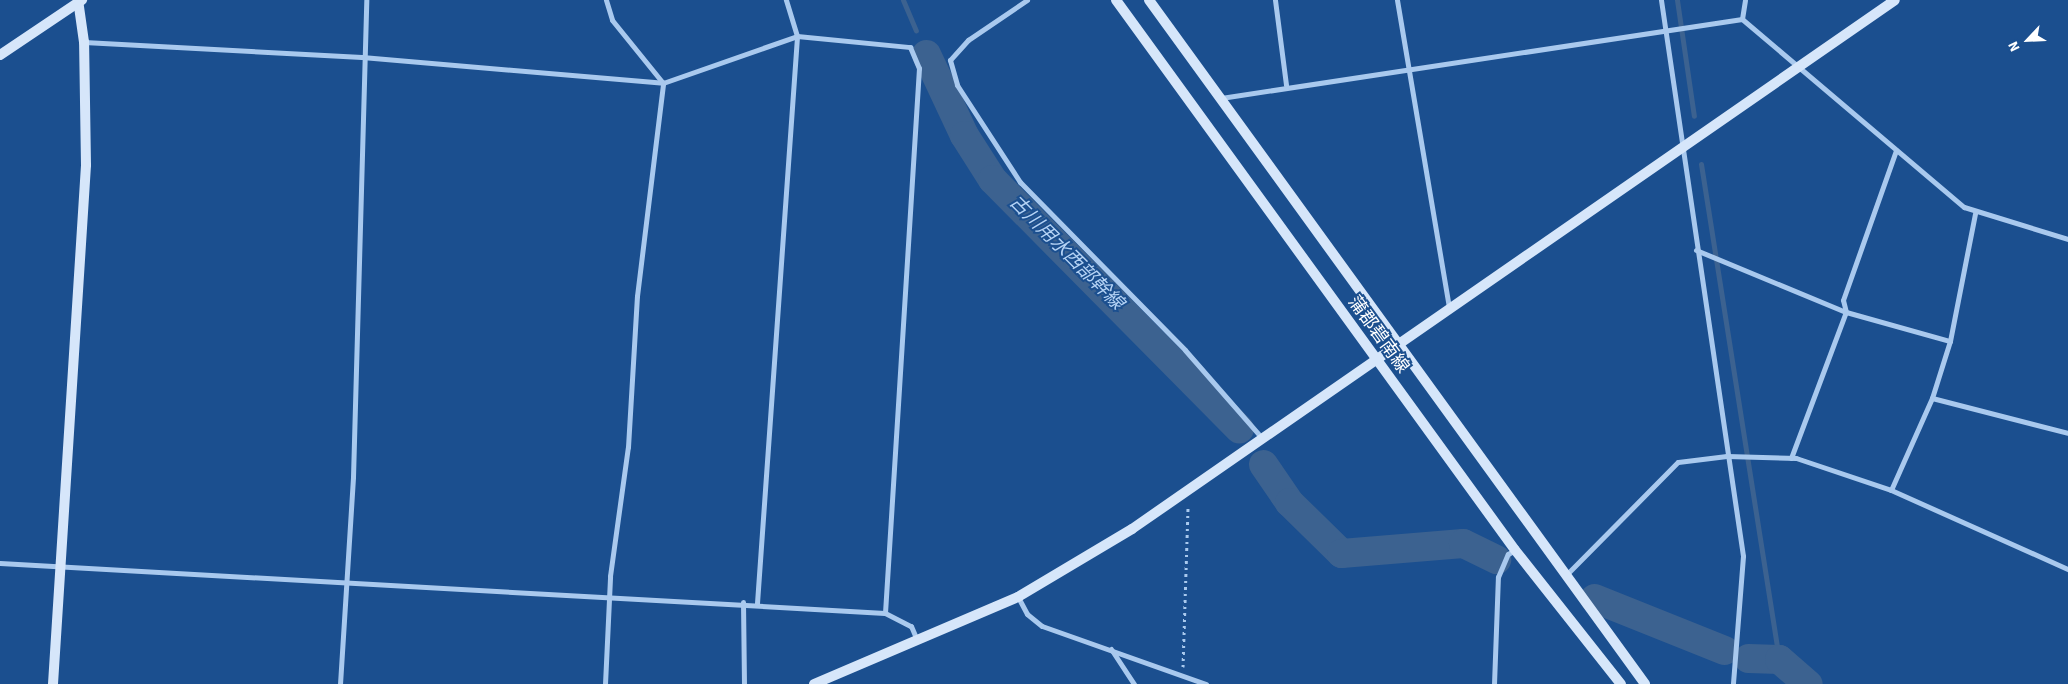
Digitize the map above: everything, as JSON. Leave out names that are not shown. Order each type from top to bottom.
[{"type":"street","points":[[340,684],[343,581],[353,477],[362,57],[366,0]]},
{"type":"street","points":[[606,0],[612,20],[663,84],[649,167],[628,447],[610,598],[606,684]]},
{"type":"street","points":[[756,603],[797,36],[786,0]]},
{"type":"street","points":[[1027,0],[968,40],[950,60],[956,85],[1020,182],[1185,350],[1262,438]]},
{"type":"street","name":"蒲郡碧南線","points":[[1116,0],[1515,550],[1621,684]]},
{"type":"street","name":"蒲郡碧南線","points":[[1149,0],[1397,345],[1568,573],[1645,684]]},
{"type":"street","points":[[1275,0],[1286,85]]},
{"type":"street","points":[[1397,0],[1448,306]]},
{"type":"street","points":[[1661,0],[1696,250],[1743,556],[1732,684]]},
{"type":"street","points":[[1742,19],[1745,0]]},
{"type":"street","points":[[814,684],[918,642],[1018,597],[1187,490],[1376,360],[1448,306],[1894,0]]},
{"type":"street","points":[[0,55],[80,1],[84,42],[86,165],[53,684]]},
{"type":"street","points":[[1221,98],[1286,85],[1408,71],[1742,19],[1896,150],[1976,213],[2068,239]]},
{"type":"street","points":[[84,42],[362,57],[663,84],[797,36],[894,42],[910,47],[919,68],[885,613]]},
{"type":"street","points":[[1791,458],[1846,312],[1843,300],[1896,150]]},
{"type":"street","points":[[1891,490],[1932,398],[1950,341],[1976,213]]},
{"type":"street","points":[[1696,250],[1846,312],[1950,341]]},
{"type":"street","points":[[1932,398],[2068,433]]},
{"type":"street","points":[[1568,573],[1678,462],[1727,456],[1791,458],[1891,490],[2068,569]]},
{"type":"street","points":[[1494,684],[1498,577],[1508,554],[1515,550]]},
{"type":"street","points":[[0,563],[59,568],[343,581],[610,598],[743,602],[885,613],[911,626],[918,642]]},
{"type":"street","points":[[1018,597],[1027,614],[1042,626],[1183,673],[1206,684]]},
{"type":"street","points":[[743,602],[744,684]]},
{"type":"street","points":[[1111,648],[1134,684]]},
{"type":"path","points":[[1183,673],[1187,490]]},
{"type":"waterway","name":"古川用水西部幹線","points":[[903,0],[916,30]]},
{"type":"waterway","points":[[1677,0],[1694,116]]},
{"type":"waterway","name":"古川用水西部幹線","points":[[926,54],[964,135],[992,179],[1239,429]]},
{"type":"waterway","points":[[1701,164],[1779,659]]},
{"type":"waterway","name":"古川用水西部幹線","points":[[1263,464],[1289,502],[1341,553],[1463,543],[1496,559]]},
{"type":"waterway","name":"古川用水西部幹線","points":[[1594,598],[1724,650]]},
{"type":"waterway","name":"古川用水西部幹線","points":[[1748,658],[1779,659],[1808,684]]}]
